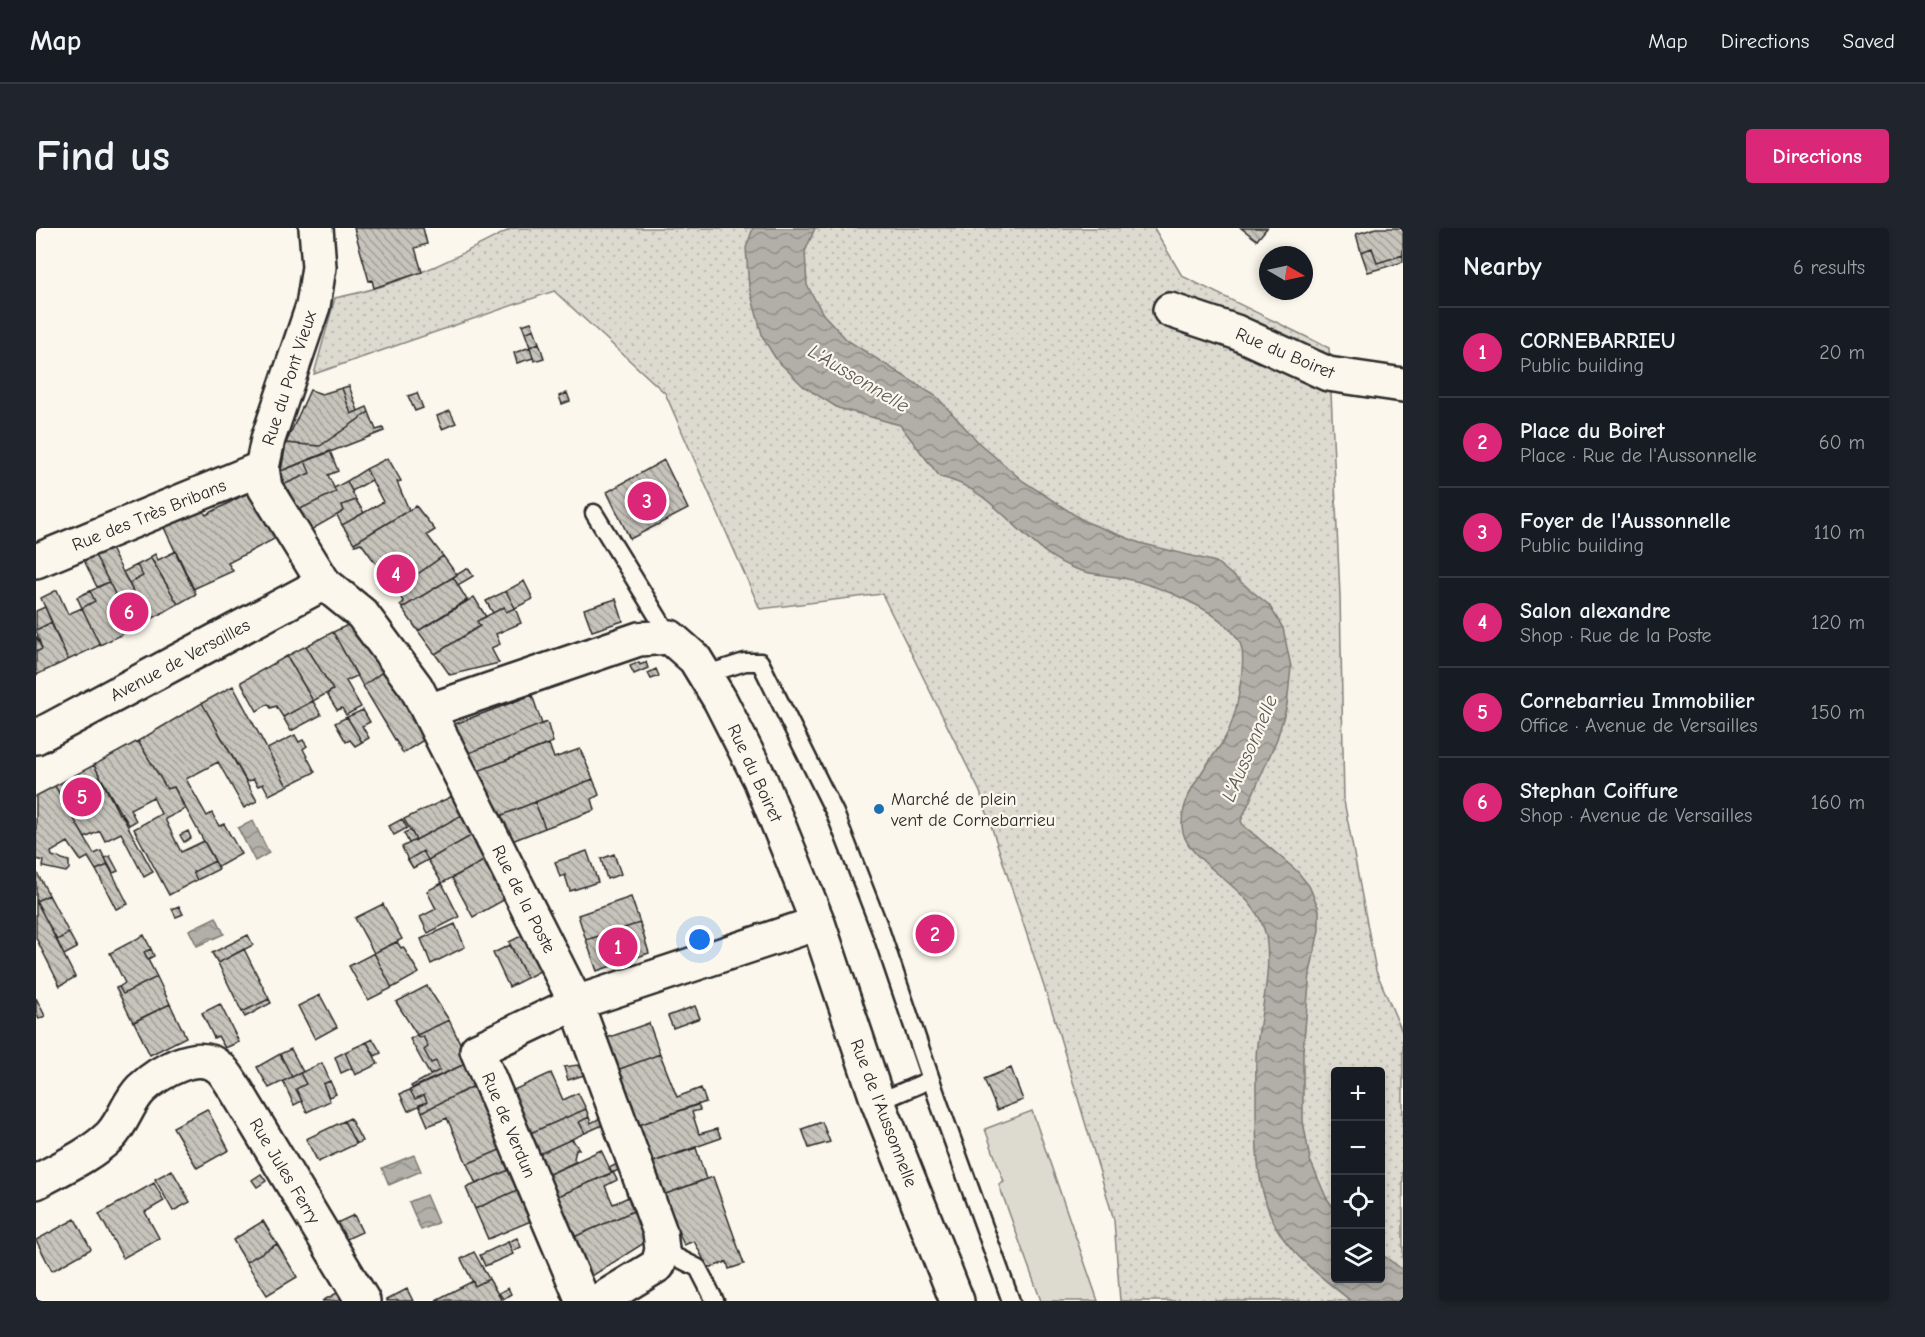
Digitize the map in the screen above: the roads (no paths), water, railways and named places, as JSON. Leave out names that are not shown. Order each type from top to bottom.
[{"type":"street","name":"Rue du Pont Vieux","points":[[316,228],[320,267],[313,306],[288,386],[268,439],[262,468],[265,488],[324,583]]},
{"type":"street","name":"Rue du Boiret","points":[[1170,310],[1236,332],[1328,374],[1403,385]]},
{"type":"street","name":"Rue des Très Bribans","points":[[36,561],[262,468]]},
{"type":"street","name":"Rue de la Poste","points":[[324,583],[362,614],[416,687],[576,1003],[660,1232],[662,1250]]},
{"type":"street","name":"Avenue de Versailles","points":[[36,737],[324,583]]},
{"type":"street","name":"Rue du Boiret","points":[[670,637],[695,659],[760,779],[818,923]]},
{"type":"street","points":[[428,711],[639,639],[670,637]]},
{"type":"street","points":[[576,1003],[818,923]]},
{"type":"street","name":"Rue de l'Aussonnelle","points":[[818,923],[878,1102],[957,1301]]},
{"type":"street","name":"Rue de Verdun","points":[[576,1003],[477,1050],[583,1301]]},
{"type":"street","name":"Rue Jules Ferry","points":[[36,1182],[91,1152],[112,1134],[141,1090],[171,1068],[194,1062],[210,1062],[220,1068],[236,1090],[363,1301]]},
{"type":"street","points":[[598,1301],[658,1265],[662,1250]]},
{"type":"lane","points":[[594,513],[670,637]]},
{"type":"lane","points":[[705,675],[745,662],[760,662],[836,813],[880,929],[930,1080],[1011,1301]]},
{"type":"lane","points":[[878,1102],[930,1080]]},
{"type":"lane","points":[[662,1250],[698,1268],[715,1301]]},
{"type":"water","name":"L'Aussonnelle","points":[[753,228],[815,228],[805,252],[807,285],[823,314],[847,340],[937,397],[980,444],[1023,481],[1084,521],[1140,543],[1216,562],[1269,605],[1283,628],[1291,667],[1287,705],[1277,739],[1241,821],[1297,871],[1309,886],[1319,909],[1319,930],[1310,973],[1303,1051],[1303,1121],[1310,1160],[1331,1204],[1331,1283],[1385,1283],[1385,1257],[1403,1270],[1403,1301],[1351,1301],[1306,1264],[1290,1247],[1274,1222],[1262,1187],[1256,1131],[1256,1063],[1267,977],[1266,936],[1249,902],[1194,852],[1186,840],[1182,826],[1190,792],[1222,743],[1234,716],[1242,670],[1240,643],[1232,631],[1220,620],[1188,601],[1137,581],[1084,572],[1060,562],[1042,550],[979,494],[961,484],[940,477],[900,425],[838,408],[803,386],[776,359],[763,338],[749,287],[746,248]]},
{"type":"water","points":[[253,821],[269,853],[255,861],[238,828]]},
{"type":"water","points":[[216,917],[224,934],[197,946],[189,930]]},
{"type":"water","points":[[414,1155],[421,1171],[389,1185],[382,1168]]},
{"type":"water","points":[[426,1195],[438,1223],[421,1230],[409,1202]]},
{"type":"place","name":"Foyer de l'Aussonnelle","points":[[647,501]]},
{"type":"place","name":"Salon alexandre","points":[[396,574]]},
{"type":"place","name":"Stephan Coiffure","points":[[129,612]]},
{"type":"place","name":"Cornebarrieu Immobilier","points":[[82,797]]},
{"type":"place","name":"Marché de plein vent de Cornebarrieu","points":[[879,809]]},
{"type":"place","name":"Place du Boiret","points":[[935,934]]},
{"type":"place","name":"CORNEBARRIEU","points":[[618,947]]}]
